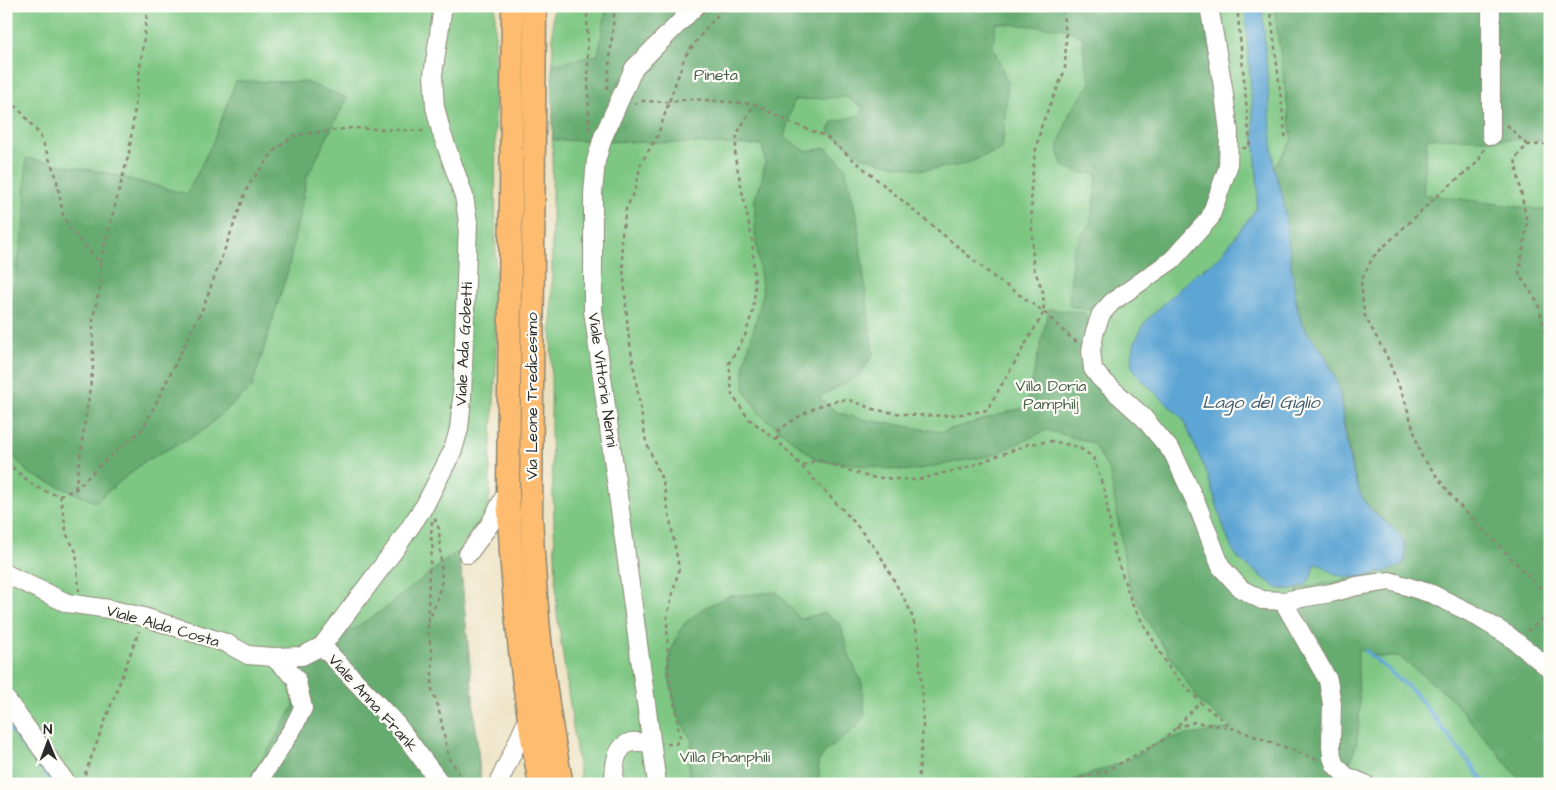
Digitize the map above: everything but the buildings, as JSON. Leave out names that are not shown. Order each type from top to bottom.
[{"type":"main road","name":"Via Leone Tredicesimo","points":[[513,6],[508,490],[514,601],[528,719],[540,784]]},
{"type":"main road","name":"Via Leone Tredicesimo","points":[[536,6],[531,514],[540,648],[562,784]]},
{"type":"street","name":"Viale Ada Gobetti","points":[[322,646],[396,548],[425,505],[446,466],[456,441],[462,398],[468,222],[464,196],[441,131],[435,107],[433,75],[443,6]]},
{"type":"street","name":"Viale Vittoria Nenni","points":[[657,784],[593,310],[593,193],[596,161],[603,137],[634,68],[696,6]]},
{"type":"street","points":[[1209,6],[1223,87],[1229,139],[1228,167],[1210,218],[1172,260],[1112,302],[1101,314],[1091,350],[1093,369],[1100,378],[1143,417],[1173,452],[1198,507],[1221,567],[1241,588],[1262,600],[1283,601],[1390,581],[1432,594],[1509,636],[1550,669]]},
{"type":"street","points":[[1491,6],[1491,136]]},
{"type":"street","points":[[468,554],[493,518],[508,490]]},
{"type":"street","name":"Viale Alda Costa","points":[[6,574],[66,603],[144,617],[226,643],[248,655],[274,658],[302,656],[322,646]]},
{"type":"street","points":[[1283,601],[1328,680],[1332,704],[1332,757],[1335,766],[1346,776],[1366,784]]},
{"type":"street","name":"Viale Anna Frank","points":[[322,646],[398,725],[441,784]]},
{"type":"street","points":[[257,784],[293,728],[303,708],[296,678],[274,658]]},
{"type":"street","points":[[6,699],[67,784]]},
{"type":"street","points":[[498,784],[528,719]]},
{"type":"street","points":[[614,784],[616,758],[622,748],[632,742],[651,743]]},
{"type":"path","points":[[75,490],[93,367],[93,317],[101,284],[100,263],[129,153],[148,6]]},
{"type":"path","points":[[587,6],[590,139]]},
{"type":"path","points":[[607,90],[615,6]]},
{"type":"path","points":[[651,743],[676,744],[680,736],[668,668],[667,617],[678,568],[663,482],[646,442],[628,332],[621,240],[626,209],[635,190],[641,163],[657,137],[685,56],[725,6]]},
{"type":"path","points":[[778,440],[779,430],[812,408],[846,400],[874,409],[896,413],[940,417],[987,410],[1044,312],[1042,292],[1033,266],[1031,188],[1035,153],[1042,124],[1065,70],[1066,34],[1062,6]]},
{"type":"path","points":[[1229,139],[1240,138],[1243,148],[1249,146],[1237,6]]},
{"type":"path","points":[[1270,6],[1286,141]]},
{"type":"path","points":[[615,110],[642,101],[670,102],[691,99],[754,104],[789,122],[825,136],[994,277],[1044,312],[1072,339],[1091,350]]},
{"type":"path","points":[[754,104],[737,134],[735,157],[752,239],[755,288],[753,310],[745,336],[728,363],[732,395],[749,419],[778,440],[855,522],[880,556],[910,610],[917,633],[922,698],[923,727],[918,784]]},
{"type":"path","points":[[1491,104],[1510,129],[1527,145],[1550,144]]},
{"type":"path","points":[[6,105],[17,106],[40,135],[56,176],[63,215],[69,227],[100,263]]},
{"type":"path","points":[[6,462],[33,485],[49,493],[60,495],[75,490],[100,465],[143,429],[203,308],[248,186],[273,152],[296,135],[324,131],[352,128],[441,131]]},
{"type":"path","points":[[1491,136],[1478,162],[1438,196],[1373,257],[1361,281],[1364,314],[1387,357],[1405,401],[1420,455],[1457,503],[1550,598]]},
{"type":"path","points":[[1527,145],[1515,159],[1527,224],[1519,274],[1538,303],[1546,337],[1550,344]]},
{"type":"path","points":[[802,466],[817,460],[869,477],[916,480],[965,468],[1029,444],[1052,441],[1078,447],[1093,457],[1105,492],[1114,550],[1132,604],[1171,671],[1200,702],[1232,728]]},
{"type":"path","points":[[60,495],[67,535],[76,552],[80,604]]},
{"type":"path","points":[[428,625],[442,580],[438,528],[433,513],[431,537],[433,551],[429,574],[428,625],[432,654],[432,690],[438,706],[449,759],[458,770],[460,784]]},
{"type":"path","points":[[1509,636],[1529,631],[1550,614]]},
{"type":"path","points":[[81,784],[144,617]]},
{"type":"path","points":[[994,784],[1008,781],[1065,783],[1106,771],[1165,739],[1200,702]]},
{"type":"path","points":[[1175,729],[1194,722],[1232,728],[1335,766]]},
{"type":"green space","points":[[6,6],[495,6],[496,372],[490,464],[490,495],[487,511],[459,550],[481,784],[6,784]]},
{"type":"green space","name":"Villa Doria Pamphilj","points":[[553,6],[1550,6],[1550,784],[581,784],[557,613],[551,433]]},
{"type":"green space","name":"Pineta","points":[[607,6],[1202,6],[1225,141],[1220,179],[1193,233],[1094,311],[1070,306],[1069,296],[1072,251],[1090,223],[1096,194],[1097,173],[1081,173],[1062,166],[1058,147],[1070,112],[1091,83],[1084,57],[1083,38],[1067,29],[996,23],[993,47],[1008,84],[1002,149],[962,165],[924,170],[884,163],[861,156],[829,131],[833,122],[860,115],[864,108],[845,97],[794,100],[784,137],[806,151],[827,148],[845,167],[857,218],[873,354],[860,375],[819,397],[836,412],[862,419],[941,432],[1026,407],[1049,309],[1085,313],[1090,332],[1085,356],[1170,456],[1211,559],[1278,607],[1304,646],[1317,639],[1296,589],[1364,577],[1406,559],[1405,544],[1401,537],[1387,522],[1368,507],[1360,493],[1352,467],[1339,388],[1326,357],[1310,337],[1299,314],[1294,292],[1283,197],[1274,168],[1292,140],[1274,6],[1550,6],[1550,140],[1427,138],[1423,194],[1550,211],[1550,784],[1524,784],[1450,697],[1400,657],[1380,657],[1358,649],[1359,718],[1356,746],[1351,761],[1336,765],[1355,784],[994,784],[1008,781],[1065,783],[1126,761],[1165,739],[1232,728],[1200,702],[1152,629],[1129,585],[1110,472],[1093,443],[1047,430],[993,455],[908,471],[817,460],[760,414],[744,389],[744,365],[763,294],[755,234],[755,199],[761,184],[765,161],[762,145],[553,140],[552,65],[598,55]]},
{"type":"green space","points":[[236,81],[305,82],[347,98],[307,177],[288,270],[252,387],[204,430],[144,462],[95,502],[28,473],[6,447],[6,330],[25,221],[26,158],[102,172],[187,194],[213,142]]},
{"type":"green space","points":[[459,550],[481,784],[248,784],[294,706],[288,677],[318,652],[383,610]]},
{"type":"green space","name":"Villa Phanphili","points":[[777,592],[800,619],[825,613],[841,625],[848,653],[862,684],[865,715],[855,728],[825,752],[818,762],[820,784],[689,784],[692,741],[677,714],[669,677],[670,655],[676,638],[684,624],[702,609],[729,596]]},
{"type":"water","name":"Lago del Giglio","points":[[1245,6],[1262,6],[1274,168],[1283,197],[1296,303],[1302,325],[1326,357],[1339,388],[1348,450],[1361,496],[1374,513],[1402,538],[1405,546],[1402,566],[1368,576],[1351,577],[1335,574],[1318,563],[1314,565],[1307,584],[1296,589],[1278,589],[1239,559],[1232,549],[1208,476],[1183,419],[1142,380],[1132,367],[1135,342],[1145,322],[1192,277],[1219,258],[1256,209],[1258,190]]},
{"type":"waterway","points":[[1366,651],[1415,693],[1486,784]]},
{"type":"waterway","points":[[6,724],[54,784]]}]
